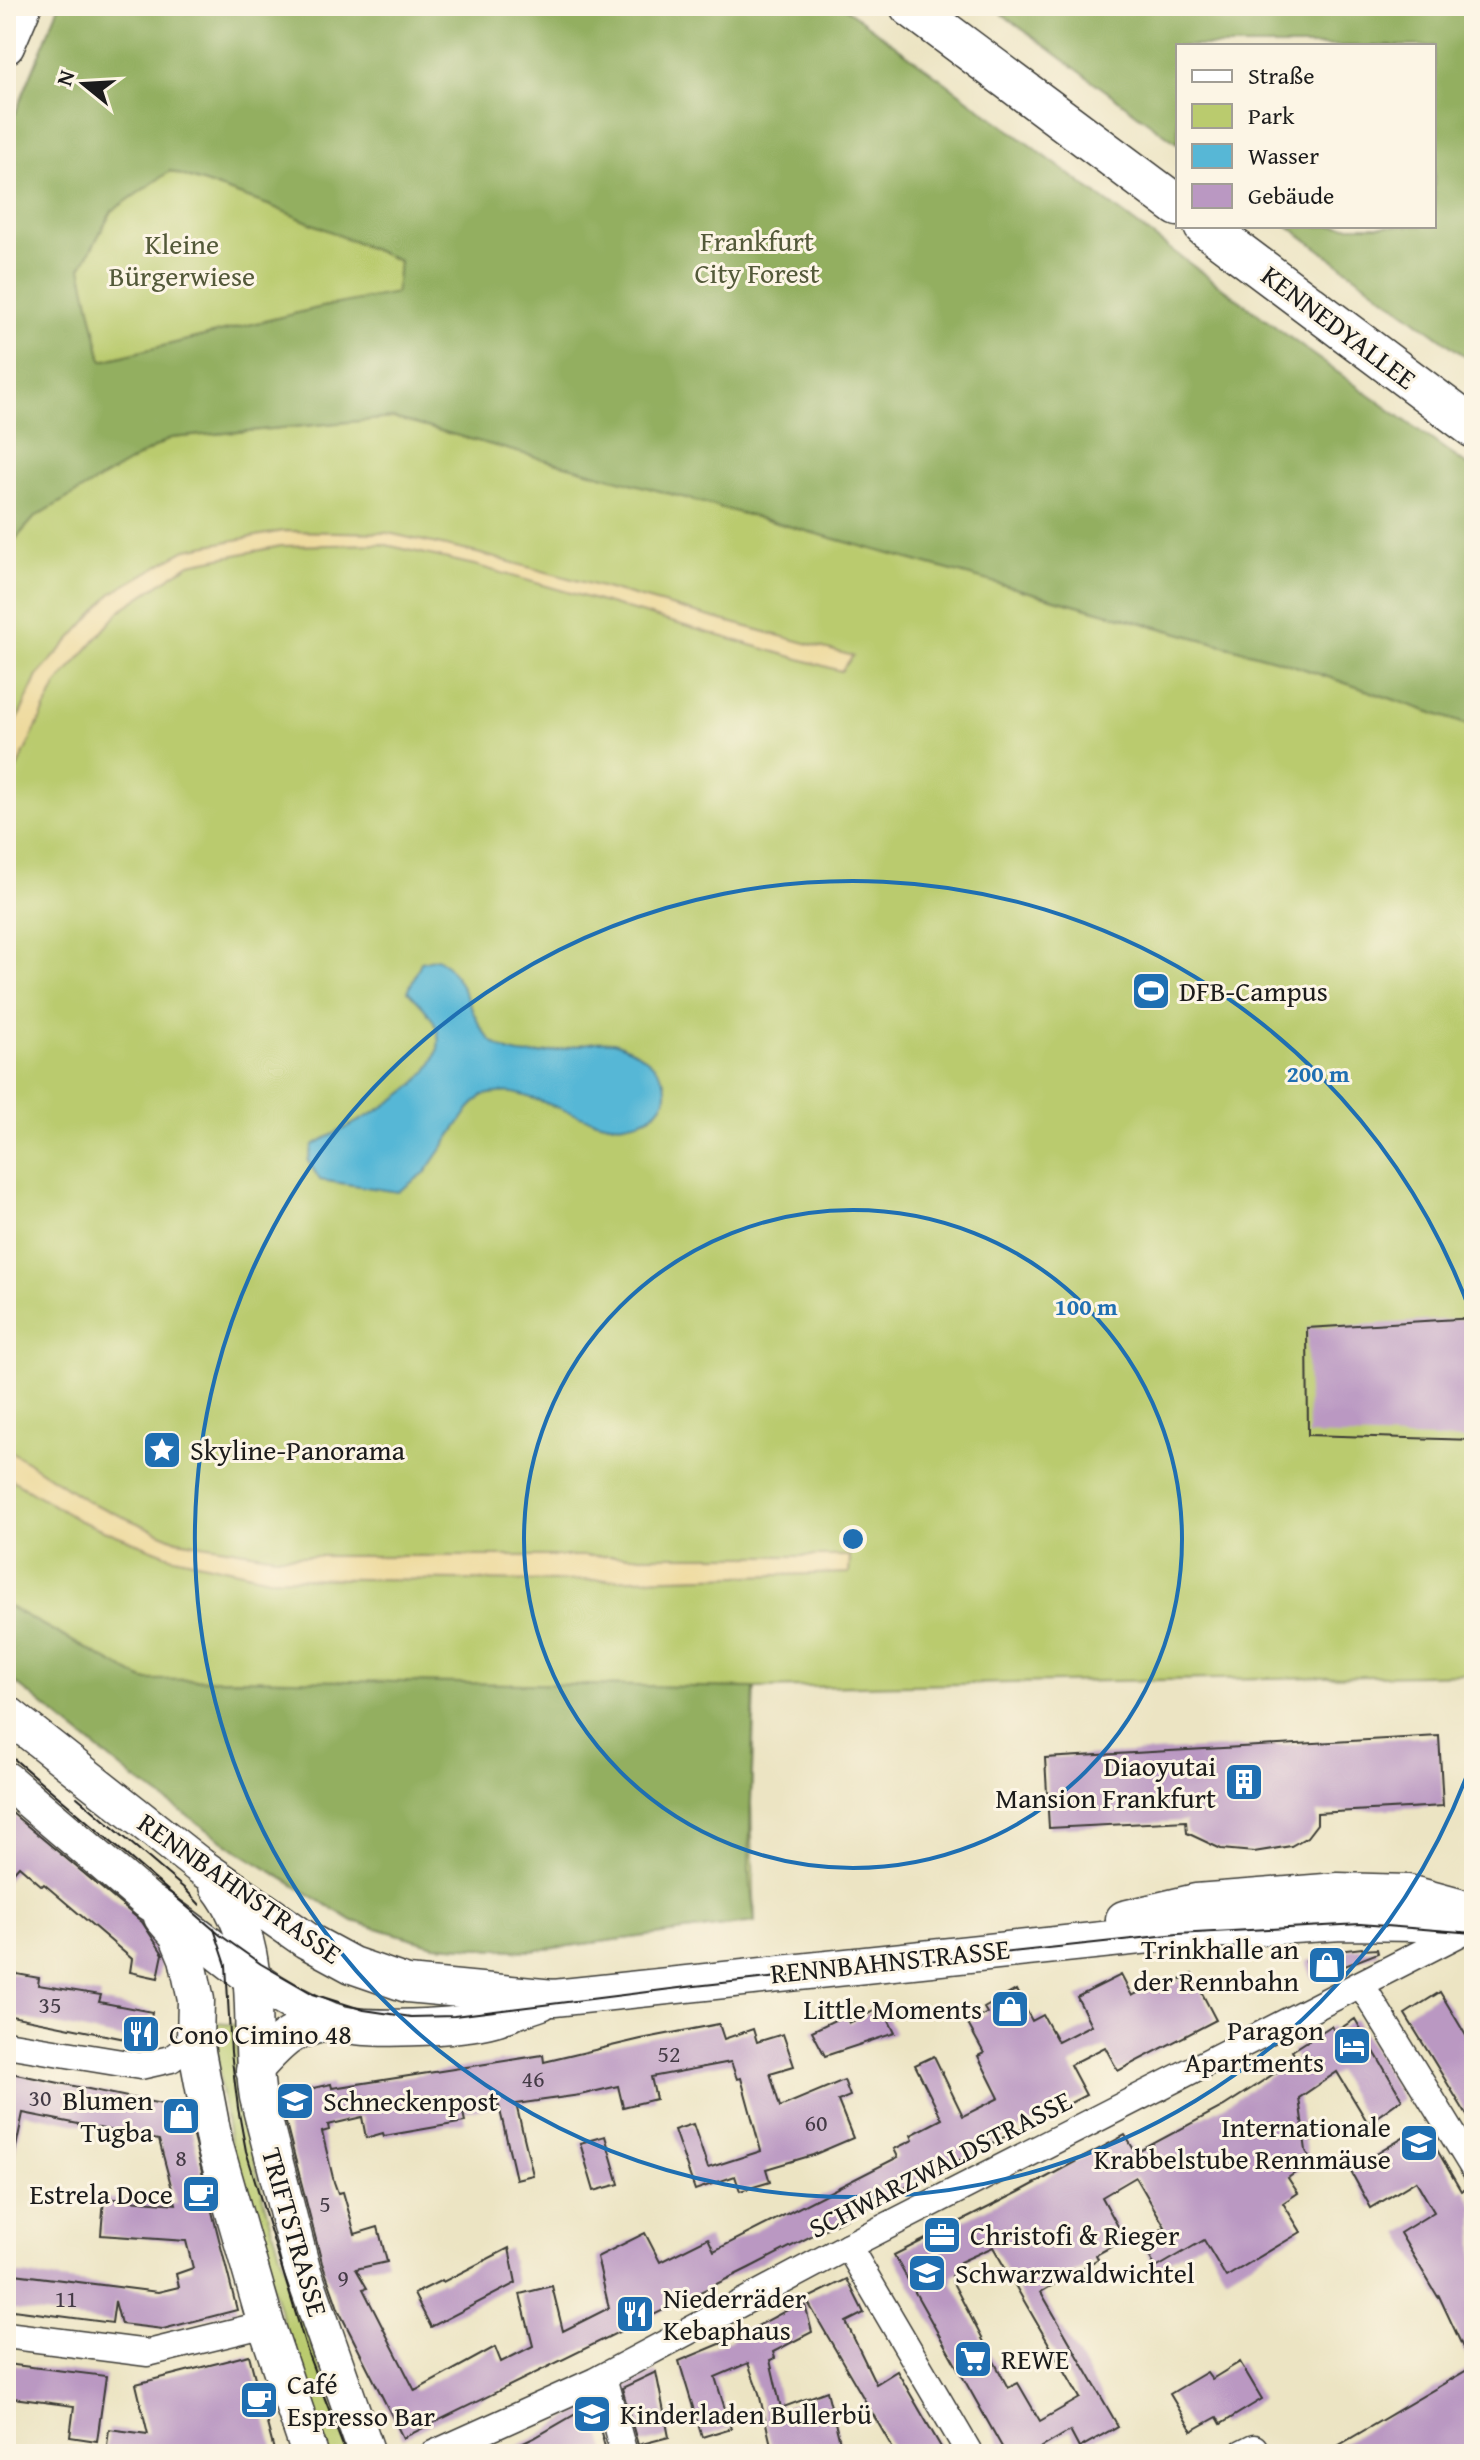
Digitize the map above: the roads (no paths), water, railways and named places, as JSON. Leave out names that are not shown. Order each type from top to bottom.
[{"type":"main road","points":[[6,46],[23,6]]},
{"type":"main road","points":[[910,6],[1176,205]]},
{"type":"main road","name":"KENNEDYALLEE","points":[[1207,228],[1474,428]]},
{"type":"main road","name":"RENNBAHNSTRASSE","points":[[6,1713],[207,1872],[306,1940],[352,1965],[407,1984],[554,1998],[1178,1932],[1342,1922],[1419,1923],[1474,1919]]},
{"type":"main road","name":"RENNBAHNSTRASSE","points":[[6,1780],[148,1901],[232,1944],[252,1978],[282,1997],[334,2022],[383,2028],[492,2019],[554,1998]]},
{"type":"main road","points":[[207,1872],[234,1907],[232,1944]]},
{"type":"main road","name":"RENNBAHNSTRASSE","points":[[1035,1946],[1174,1906],[1245,1897],[1390,1891],[1422,1896],[1474,1911]]},
{"type":"main road","name":"TRIFTSTRASSE","points":[[148,1901],[177,1934],[187,1958],[196,2000],[195,2041],[215,2146],[266,2324],[310,2454]]},
{"type":"main road","points":[[196,2000],[202,1977],[232,1944],[261,1930],[277,1931],[306,1940]]},
{"type":"main road","name":"TRIFTSTRASSE","points":[[252,1978],[254,2070],[258,2097],[302,2269],[367,2454]]},
{"type":"main road","points":[[254,2070],[281,2040],[303,2027],[334,2022]]},
{"type":"street","name":"SCHWARZWALDSTRASSE","points":[[433,2454],[603,2377],[848,2246],[1474,1926]]},
{"type":"street","points":[[1361,1984],[1474,2169]]},
{"type":"street","points":[[6,2044],[140,2066],[171,2059],[195,2041]]},
{"type":"street","points":[[848,2246],[970,2454]]},
{"type":"street","points":[[6,2335],[148,2353],[266,2324]]},
{"type":"street","points":[[603,2377],[624,2454]]},
{"type":"water","points":[[437,958],[456,977],[485,1034],[494,1043],[508,1051],[537,1054],[583,1044],[617,1043],[638,1053],[654,1066],[665,1083],[664,1101],[658,1110],[646,1118],[613,1124],[585,1118],[513,1093],[483,1095],[470,1108],[426,1172],[398,1192],[320,1180],[308,1161],[313,1145],[394,1100],[429,1068],[438,1049],[437,1030],[429,1014],[408,991],[421,962]]},
{"type":"tram line","points":[[6,1752],[220,1935],[261,1964],[313,1994],[364,2010],[411,2017],[454,2016],[695,1986],[1178,1934],[1360,1924],[1474,1933]]},
{"type":"tram line","points":[[77,1797],[200,1905]]},
{"type":"tram line","points":[[214,1929],[226,1965],[231,2052],[246,2151],[309,2357],[346,2454]]},
{"type":"place","name":"DFB-Campus","points":[[1151,991]]},
{"type":"place","name":"Skyline-Panorama","points":[[162,1450]]},
{"type":"place","name":"Diaoyutai Mansion Frankfurt","points":[[1244,1782]]},
{"type":"place","name":"Trinkhalle an der Rennbahn","points":[[1327,1965]]},
{"type":"place","name":"Little Moments","points":[[1010,2009]]},
{"type":"place","name":"Cono Cimino 48","points":[[141,2034]]},
{"type":"place","name":"Paragon Apartments","points":[[1352,2046]]},
{"type":"place","name":"Schneckenpost","points":[[295,2101]]},
{"type":"place","name":"Blumen Tugba","points":[[181,2116]]},
{"type":"place","name":"Internationale Krabbelstube Rennmäuse","points":[[1419,2143]]},
{"type":"place","name":"Estrela Doce","points":[[201,2194]]},
{"type":"place","name":"Christofi & Rieger","points":[[942,2235]]},
{"type":"place","name":"Schwarzwaldwichtel","points":[[927,2273]]},
{"type":"place","name":"Niederräder Kebaphaus","points":[[635,2314]]},
{"type":"place","name":"REWE","points":[[973,2359]]},
{"type":"place","name":"Café Espresso Bar","points":[[259,2400]]},
{"type":"place","name":"Kinderladen Bullerbü","points":[[592,2414]]},
{"type":"park label","name":"Frankfurt City Forest","points":[[757,257]]},
{"type":"park label","name":"Kleine Bürgerwiese","points":[[182,260]]}]
